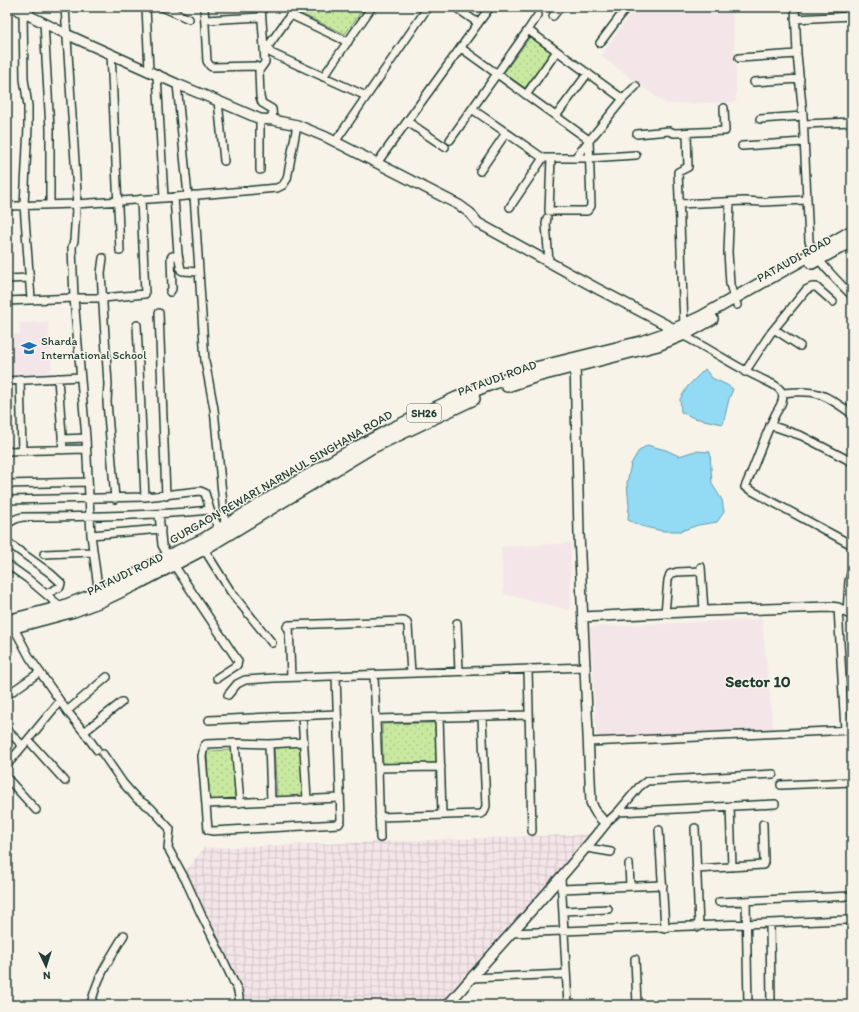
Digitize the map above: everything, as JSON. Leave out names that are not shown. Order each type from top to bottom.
[{"type":"main road","name":"GURGAON REWARI NARNAUL SINGHANA ROAD","points":[[9,623],[99,597],[133,576],[171,560],[222,527],[342,461],[391,429],[456,398],[535,368],[575,362],[680,330],[736,301],[816,256],[852,231]]},
{"type":"main road","name":"PATAUDI ROAD","points":[[816,256],[852,241]]},
{"type":"main road","name":"PATAUDI ROAD","points":[[171,560],[204,549],[342,461]]},
{"type":"main road","name":"PATAUDI ROAD","points":[[9,623],[74,611],[99,597]]},
{"type":"street","points":[[12,7],[28,12],[66,34],[177,84],[260,119],[297,125],[326,137],[459,205],[470,213],[478,223],[596,288],[680,330],[694,341],[745,372],[776,386],[783,393],[782,403],[770,425],[745,487],[852,545]]},
{"type":"street","points":[[65,7],[77,193],[74,241],[72,248],[74,298],[86,438],[92,552],[99,597]]},
{"type":"street","points":[[146,7],[164,198]]},
{"type":"street","points":[[162,7],[189,19]]},
{"type":"street","points":[[204,7],[207,61],[210,66],[255,66],[260,68]]},
{"type":"street","points":[[261,7],[265,62],[259,71],[260,96],[262,103],[272,109],[273,120]]},
{"type":"street","points":[[296,7],[269,45],[269,50],[271,53],[366,96]]},
{"type":"street","points":[[323,77],[372,7]]},
{"type":"street","points":[[335,142],[428,7]]},
{"type":"street","points":[[455,7],[478,23]]},
{"type":"street","points":[[377,163],[490,7]]},
{"type":"street","points":[[553,16],[560,7]]},
{"type":"street","points":[[600,43],[627,7]]},
{"type":"street","points":[[795,7],[797,54],[804,116],[809,242],[810,247],[816,256],[852,296]]},
{"type":"street","points":[[28,12],[24,79],[28,106],[24,205],[31,299]]},
{"type":"street","points":[[291,15],[348,42]]},
{"type":"street","points":[[450,140],[538,15]]},
{"type":"street","points":[[795,19],[852,16]]},
{"type":"street","points":[[205,20],[261,17]]},
{"type":"street","points":[[44,22],[50,129],[50,204]]},
{"type":"street","points":[[528,30],[623,99]]},
{"type":"street","points":[[461,48],[589,140]]},
{"type":"street","points":[[526,95],[557,51]]},
{"type":"street","points":[[111,53],[120,251]]},
{"type":"street","points":[[739,58],[797,54]]},
{"type":"street","points":[[556,116],[588,73]]},
{"type":"street","points":[[754,82],[800,79]]},
{"type":"street","points":[[177,84],[199,272],[205,361],[214,409],[222,527]]},
{"type":"street","points":[[575,158],[623,99],[636,86]]},
{"type":"street","points":[[7,92],[7,98]]},
{"type":"street","points":[[218,101],[224,161]]},
{"type":"street","points":[[637,134],[725,131],[724,108]]},
{"type":"street","points":[[472,109],[543,158],[589,158],[636,155]]},
{"type":"street","points":[[760,118],[804,116]]},
{"type":"street","points":[[260,119],[260,170]]},
{"type":"street","points":[[408,122],[446,147]]},
{"type":"street","points":[[804,124],[852,122]]},
{"type":"street","points":[[7,206],[76,204],[277,188],[283,185],[287,179],[297,125]]},
{"type":"street","points":[[480,171],[506,133]]},
{"type":"street","points":[[680,330],[678,172],[688,167],[688,133]]},
{"type":"street","points":[[550,158],[550,211],[587,211],[591,206],[589,140]]},
{"type":"street","points":[[742,146],[804,142]]},
{"type":"street","points":[[510,207],[543,158]]},
{"type":"street","points":[[174,197],[178,254],[181,270],[199,272]]},
{"type":"street","points":[[7,300],[104,298],[145,294],[142,199]]},
{"type":"street","points":[[679,204],[807,200]]},
{"type":"street","points":[[730,202],[728,252],[730,284],[736,301]]},
{"type":"street","points":[[547,218],[546,224],[549,262]]},
{"type":"street","points":[[170,292],[172,289],[171,257],[177,256],[178,254]]},
{"type":"street","points":[[103,258],[101,273],[104,298],[108,384],[107,402],[115,499]]},
{"type":"street","points":[[7,279],[30,278]]},
{"type":"street","points":[[745,372],[774,329],[806,290],[816,287],[833,302]]},
{"type":"street","points":[[160,314],[166,496]]},
{"type":"street","points":[[137,325],[145,497]]},
{"type":"street","points":[[774,329],[800,346]]},
{"type":"street","points":[[575,362],[579,534],[591,802],[598,817],[606,823]]},
{"type":"street","points":[[7,381],[80,376]]},
{"type":"street","points":[[58,378],[63,450]]},
{"type":"street","points":[[20,380],[22,451]]},
{"type":"street","points":[[783,393],[813,392],[828,398],[850,413],[852,404]]},
{"type":"street","points":[[770,425],[802,436],[852,462]]},
{"type":"street","points":[[62,439],[86,438]]},
{"type":"street","points":[[7,452],[86,449]]},
{"type":"street","points":[[7,484],[88,482]]},
{"type":"street","points":[[8,500],[89,498],[115,499],[166,496],[195,491],[203,492],[206,495],[210,510],[222,527]]},
{"type":"street","points":[[7,525],[10,521],[23,517],[91,517],[210,510]]},
{"type":"street","points":[[159,514],[162,545],[238,661],[237,665],[217,678]]},
{"type":"street","points":[[91,535],[161,529]]},
{"type":"street","points":[[7,542],[50,573],[61,583],[60,587],[46,594]]},
{"type":"street","points":[[204,549],[231,592],[272,643]]},
{"type":"street","points":[[44,554],[92,552]]},
{"type":"street","points":[[7,564],[28,579],[61,607]]},
{"type":"street","points":[[665,613],[668,580],[670,574],[701,568],[704,611]]},
{"type":"street","points":[[583,617],[830,607],[838,608],[849,613],[849,581],[852,570]]},
{"type":"street","points":[[589,742],[849,730],[838,608]]},
{"type":"street","points":[[291,677],[288,626],[404,621],[408,626],[411,673]]},
{"type":"street","points":[[9,623],[26,652],[67,711],[123,783],[137,799],[151,808],[170,829],[168,848],[186,881],[228,969],[238,991],[240,1005]]},
{"type":"street","points":[[457,623],[459,671]]},
{"type":"street","points":[[228,695],[237,684],[245,680],[291,677],[586,667]]},
{"type":"street","points":[[528,669],[532,831]]},
{"type":"street","points":[[7,695],[40,672]]},
{"type":"street","points":[[374,675],[380,838]]},
{"type":"street","points":[[304,742],[269,744],[206,744],[204,746],[202,756],[208,830],[337,825],[340,823],[336,676]]},
{"type":"street","points":[[67,711],[107,677]]},
{"type":"street","points":[[7,765],[60,701]]},
{"type":"street","points":[[84,732],[122,702]]},
{"type":"street","points":[[209,720],[337,714]]},
{"type":"street","points":[[376,719],[529,715]]},
{"type":"street","points":[[302,716],[307,800]]},
{"type":"street","points":[[439,717],[442,815]]},
{"type":"street","points":[[379,817],[481,814],[484,812],[486,809],[482,717]]},
{"type":"street","points":[[7,730],[26,743],[65,781]]},
{"type":"street","points":[[235,743],[240,803]]},
{"type":"street","points":[[269,744],[271,801]]},
{"type":"street","points":[[378,768],[441,767]]},
{"type":"street","points":[[448,1005],[561,878],[606,823],[618,812],[639,787],[647,781],[773,774]]},
{"type":"street","points":[[7,778],[36,810]]},
{"type":"street","points":[[781,785],[852,782]]},
{"type":"street","points":[[207,804],[340,798]]},
{"type":"street","points":[[618,812],[775,804]]},
{"type":"street","points":[[730,806],[732,867]]},
{"type":"street","points":[[696,869],[763,865],[762,824]]},
{"type":"street","points":[[695,828],[699,926]]},
{"type":"street","points":[[659,830],[665,928]]},
{"type":"street","points":[[587,848],[611,852]]},
{"type":"street","points":[[629,864],[630,886]]},
{"type":"street","points":[[561,878],[568,1005]]},
{"type":"street","points":[[561,889],[663,885]]},
{"type":"street","points":[[719,902],[852,896]]},
{"type":"street","points":[[746,901],[748,1005]]},
{"type":"street","points":[[563,911],[608,909]]},
{"type":"street","points":[[511,933],[846,920]]},
{"type":"street","points":[[770,924],[771,1005]]},
{"type":"street","points":[[91,1005],[102,970],[124,936]]},
{"type":"street","points":[[635,959],[637,1005]]},
{"type":"street","points":[[471,978],[566,974]]},
{"type":"shaded area","points":[[635,7],[732,7],[736,70],[736,102],[666,104],[601,56]]},
{"type":"shaded area","name":"Sharda International School","points":[[48,322],[52,368],[39,376],[7,378],[7,334],[20,334],[19,323]]},
{"type":"shaded area","points":[[571,543],[570,610],[504,594],[501,547]]},
{"type":"shaded area","points":[[762,619],[773,730],[597,737],[590,627]]},
{"type":"shaded area","points":[[596,834],[441,1005],[241,1005],[185,872],[204,848]]},
{"type":"green space","points":[[301,7],[365,7],[345,34],[297,12]]},
{"type":"green space","points":[[530,37],[551,52],[525,88],[504,73]]},
{"type":"green space","points":[[435,723],[436,763],[383,764],[382,724]]},
{"type":"green space","points":[[301,746],[304,796],[277,797],[274,747]]},
{"type":"green space","points":[[234,750],[236,800],[209,801],[207,751]]},
{"type":"water","points":[[705,369],[712,378],[733,389],[723,424],[694,418],[681,412],[680,399],[688,386]]},
{"type":"water","points":[[647,445],[666,450],[679,456],[695,451],[710,452],[712,484],[722,500],[724,512],[717,522],[698,525],[681,531],[662,531],[641,526],[628,520],[629,506],[627,483],[631,464],[638,452]]},
{"type":"place","name":"Sharda International School","points":[[29,348]]},
{"type":"district","name":"Sector 10","points":[[758,681]]}]
